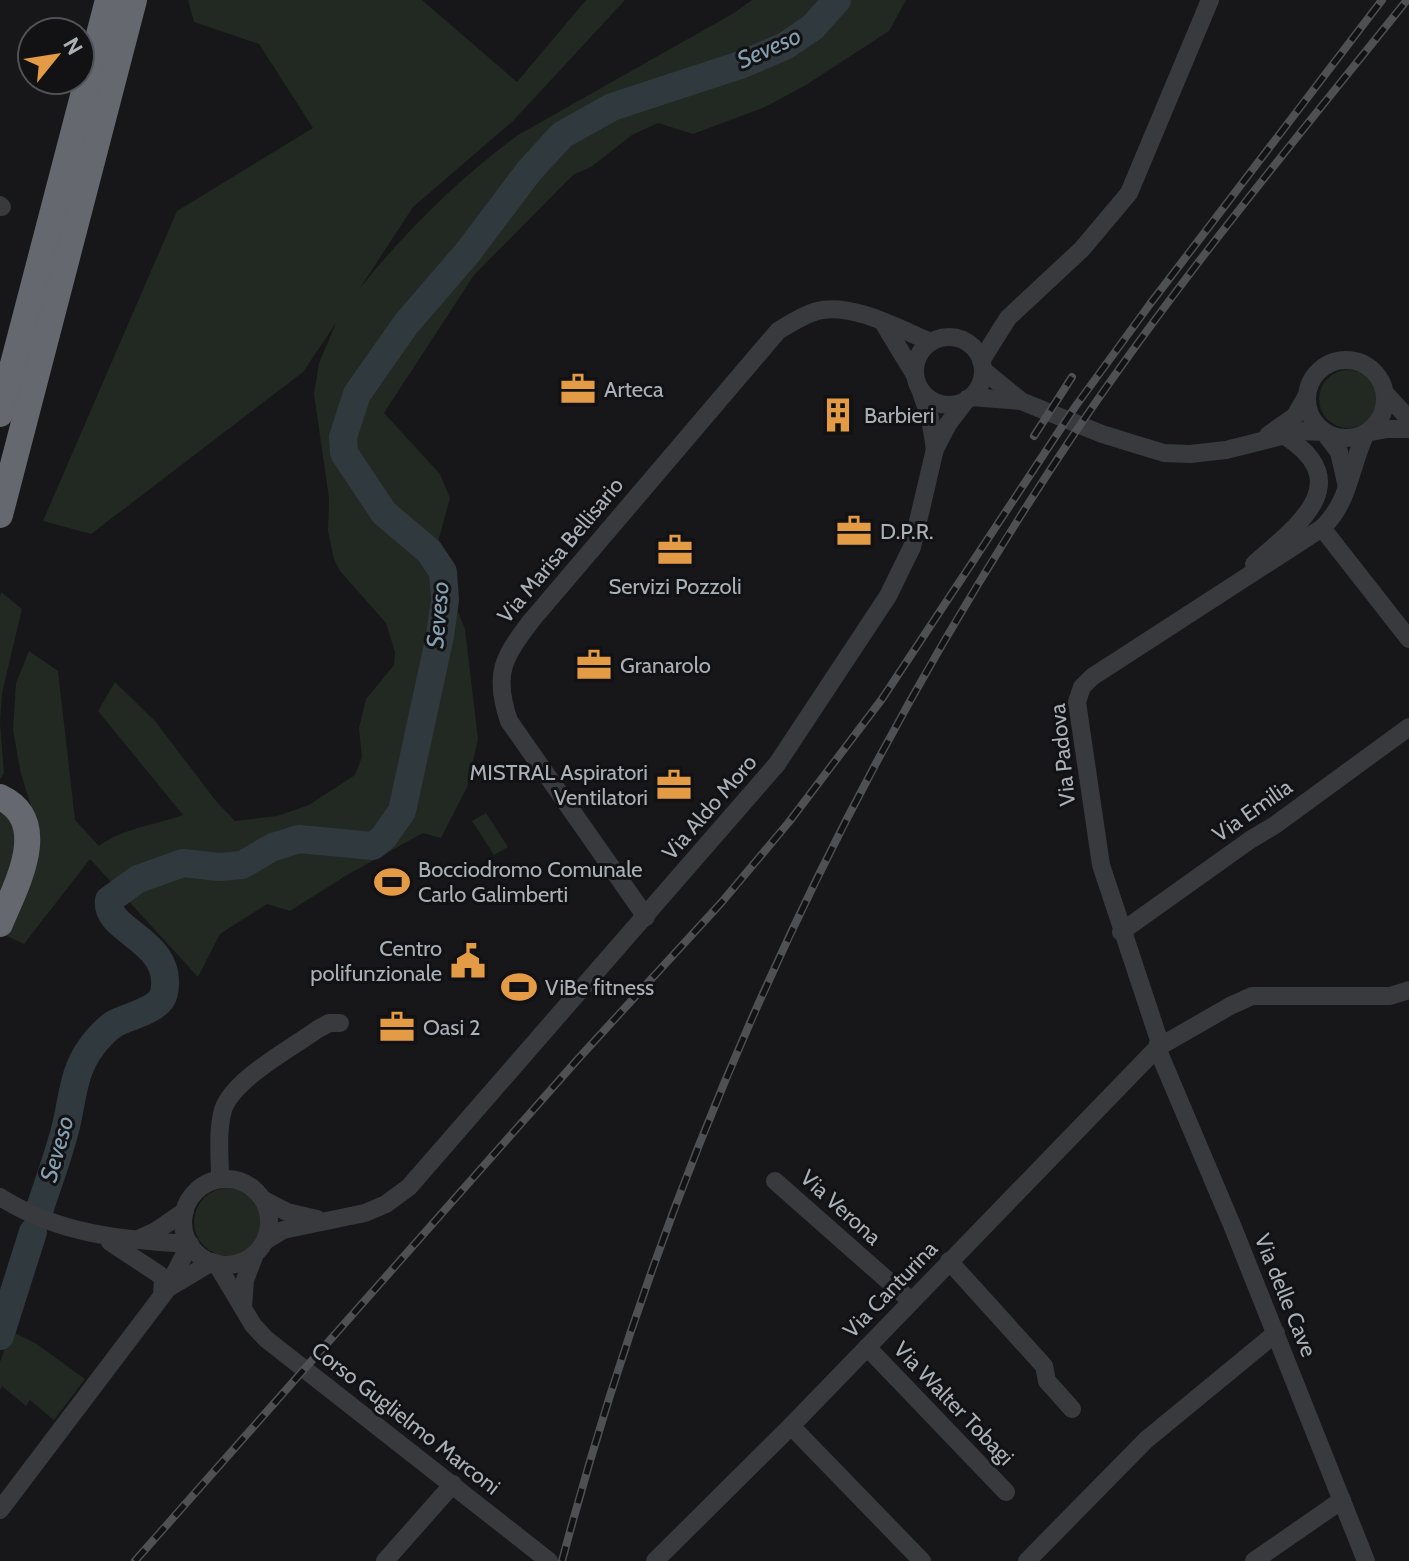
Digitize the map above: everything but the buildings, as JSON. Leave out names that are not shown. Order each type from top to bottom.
[{"type":"highway","points":[[0,414],[108,0]]},
{"type":"highway","points":[[0,515],[134,0]]},
{"type":"highway","points":[[0,797],[22,819],[28,847],[22,871],[0,924]]},
{"type":"street","points":[[884,324],[917,381],[935,402],[957,404],[969,398],[977,389],[982,366],[1008,318],[1082,249],[1129,193],[1210,0]]},
{"type":"street","name":"Via Marisa Bellisario","points":[[646,917],[509,721],[501,685],[507,652],[778,331],[799,318],[821,310],[864,313],[931,342]]},
{"type":"street","points":[[917,381],[918,356],[931,342],[940,338],[958,338],[1008,318]]},
{"type":"street","points":[[958,338],[968,343],[982,366],[1021,401]]},
{"type":"street","points":[[1255,441],[1289,421],[1306,397],[1309,385],[1325,365],[1350,360],[1362,363],[1373,371],[1395,407],[1409,419]]},
{"type":"street","name":"Via Aldo Moro","points":[[917,381],[930,418],[935,449]]},
{"type":"street","points":[[1366,433],[1381,416],[1385,393]]},
{"type":"street","points":[[1306,397],[1314,422],[1339,452],[1346,490]]},
{"type":"street","points":[[969,398],[1021,401],[1102,434],[1164,453],[1226,450],[1308,429],[1344,439],[1387,429],[1409,429]]},
{"type":"street","name":"Via Aldo Moro","points":[[260,1247],[283,1230],[365,1213],[386,1204],[409,1187],[777,764],[888,596],[912,547],[935,449],[948,424],[969,398]]},
{"type":"street","name":"Via Padova","points":[[1157,1048],[1159,1040],[1099,859],[1077,708],[1078,696],[1092,677],[1322,528],[1340,508],[1366,433]]},
{"type":"street","points":[[1225,593],[1316,502],[1320,482],[1315,465],[1306,451],[1285,436]]},
{"type":"street","points":[[1322,528],[1409,639]]},
{"type":"street","name":"Via Emilia","points":[[1121,932],[1409,727]]},
{"type":"street","name":"Via Canturina","points":[[655,1561],[791,1426],[1157,1048],[1252,996],[1390,996],[1409,990]]},
{"type":"street","points":[[220,1179],[220,1126],[224,1108],[237,1087],[318,1029],[329,1023],[340,1023]]},
{"type":"street","name":"Via delle Cave","points":[[1157,1048],[1276,1333],[1366,1561]]},
{"type":"street","points":[[243,1307],[245,1280],[260,1247],[269,1227],[269,1213],[264,1200],[246,1183],[233,1179],[208,1182],[197,1189],[185,1211],[183,1222],[190,1244],[200,1256],[214,1263],[237,1263],[260,1247]]},
{"type":"street","name":"Via Verona","points":[[775,1181],[911,1301]]},
{"type":"street","points":[[0,1197],[49,1222],[101,1237],[190,1244]]},
{"type":"street","name":"Via Aldo Moro","points":[[264,1200],[287,1212],[324,1220]]},
{"type":"street","points":[[133,1241],[156,1231],[185,1211]]},
{"type":"street","points":[[101,1237],[160,1275],[164,1293]]},
{"type":"street","points":[[0,1510],[164,1293],[190,1244]]},
{"type":"street","points":[[949,1261],[1044,1366],[1047,1381],[1072,1409]]},
{"type":"street","points":[[164,1293],[214,1263]]},
{"type":"street","name":"Corso Guglielmo Marconi","points":[[214,1263],[253,1325],[266,1339],[549,1561]]},
{"type":"street","points":[[1027,1561],[1146,1440],[1276,1333]]},
{"type":"street","name":"Via Walter Tobagi","points":[[867,1347],[1006,1492]]},
{"type":"street","points":[[791,1426],[922,1561]]},
{"type":"street","points":[[385,1561],[453,1484]]},
{"type":"street","points":[[1254,1561],[1342,1500]]},
{"type":"shaded area","points":[[188,0],[422,0],[517,82],[586,0],[625,0],[513,121],[413,207],[360,288],[434,206],[518,135],[752,0],[906,0],[889,31],[806,85],[765,107],[693,134],[658,123],[632,135],[591,167],[573,175],[474,275],[384,413],[440,474],[450,498],[438,542],[451,595],[465,629],[478,739],[467,787],[441,838],[423,833],[290,911],[267,904],[220,934],[198,977],[90,859],[24,944],[7,936],[24,892],[37,825],[21,774],[13,730],[16,683],[29,651],[58,671],[75,820],[99,846],[129,831],[183,815],[98,711],[115,682],[155,721],[235,821],[277,816],[309,805],[355,775],[362,757],[359,728],[366,699],[394,665],[395,652],[386,623],[340,571],[328,531],[329,498],[314,394],[319,363],[336,323],[303,372],[91,534],[43,521],[177,211],[313,128],[259,44],[194,22]]},
{"type":"shaded area","points":[[1348,370],[1369,378],[1377,399],[1369,420],[1348,428],[1327,420],[1319,399],[1327,378]]},
{"type":"shaded area","points":[[1,592],[22,609],[2,693],[0,723]]},
{"type":"shaded area","points":[[0,723],[4,773],[0,779]]},
{"type":"shaded area","points":[[0,810],[9,820],[16,841],[0,899]]},
{"type":"shaded area","points":[[486,813],[508,847],[494,855],[472,821]]},
{"type":"shaded area","points":[[235,1188],[256,1203],[262,1222],[260,1235],[252,1246],[235,1256],[221,1256],[204,1246],[196,1235],[194,1215],[204,1198],[215,1190]]},
{"type":"shaded area","points":[[11,1331],[35,1343],[85,1379],[54,1420],[30,1400],[26,1406],[2,1386],[0,1390],[0,1362]]},
{"type":"waterway","name":"Seveso","points":[[40,1208],[63,1136],[77,1075],[86,1055],[111,1026],[150,1009],[164,993],[165,975],[159,961],[150,949],[117,921],[110,911],[109,900],[138,879],[183,863],[219,867],[242,865],[273,847],[299,839],[373,846],[384,837],[402,811],[440,636],[445,600],[443,572],[429,551],[384,513],[344,453],[343,437],[357,394],[406,324],[468,252],[529,171],[562,135],[612,107],[743,64],[785,46],[813,27],[837,0]]},
{"type":"waterway","name":"Seveso","points":[[0,1336],[33,1232]]},
{"type":"railway","points":[[135,1561],[578,1059],[721,903],[789,822],[882,699],[1075,407],[1382,0]]},
{"type":"railway","points":[[562,1561],[605,1412],[654,1266],[708,1122],[769,981],[835,842],[907,706],[985,573],[1107,386],[1233,218],[1407,0]]},
{"type":"railway","points":[[1034,436],[1072,377]]},
{"type":"place","name":"Arteca","points":[[578,389]]},
{"type":"place","name":"Barbieri","points":[[838,415]]},
{"type":"place","name":"D.P.R.","points":[[854,531]]},
{"type":"place","name":"Servizi Pozzoli","points":[[675,550]]},
{"type":"place","name":"Granarolo","points":[[594,665]]},
{"type":"place","name":"MISTRAL Aspiratori Ventilatori","points":[[674,785]]},
{"type":"place","name":"Bocciodromo Comunale Carlo Galimberti","points":[[392,882]]},
{"type":"place","name":"Centro polifunzionale","points":[[468,961]]},
{"type":"place","name":"ViBe fitness","points":[[519,987]]},
{"type":"place","name":"Oasi 2","points":[[397,1027]]}]
